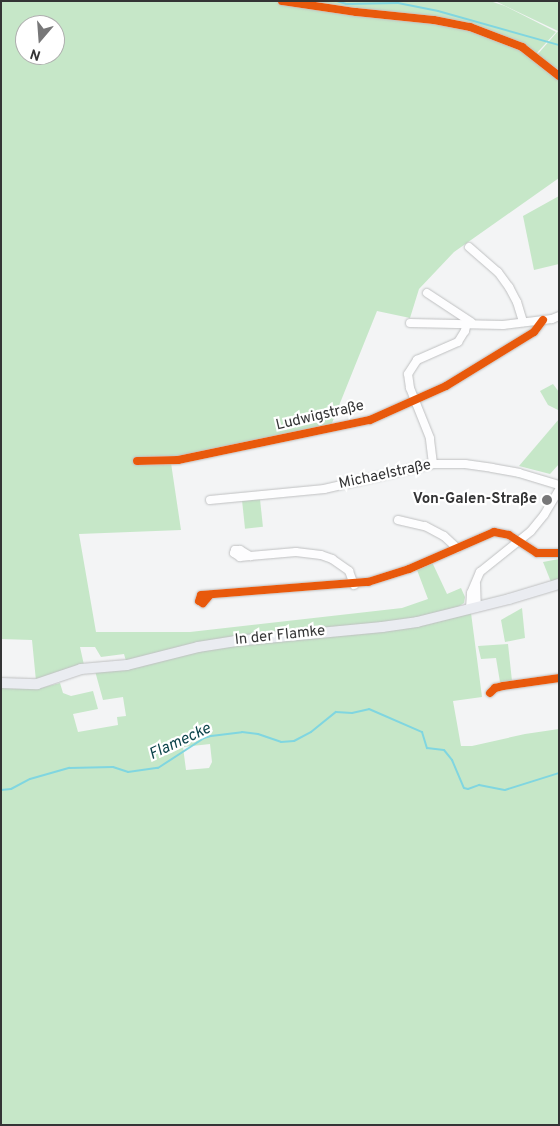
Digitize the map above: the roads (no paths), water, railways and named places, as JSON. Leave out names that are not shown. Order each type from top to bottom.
[{"type":"main road","name":"In der Flamke","points":[[1,682],[37,684],[81,669],[127,665],[198,647],[305,632],[382,627],[417,622],[559,584]]},
{"type":"street","points":[[282,1],[470,27],[522,47],[559,76]]},
{"type":"street","points":[[469,247],[498,272],[509,287],[517,302],[523,322]]},
{"type":"street","points":[[427,293],[470,322]]},
{"type":"street","points":[[410,323],[470,322],[504,325],[544,320],[559,316]]},
{"type":"street","name":"Ludwigstraße","points":[[137,461],[178,460],[361,422],[446,386],[534,332],[544,320]]},
{"type":"street","points":[[434,464],[430,438],[408,378],[411,366],[420,358],[458,342],[470,322]]},
{"type":"street","name":"Michaelstraße","points":[[210,500],[324,488],[434,464],[465,464],[492,468],[520,473],[559,486]]},
{"type":"street","points":[[473,608],[471,593],[476,580],[485,566],[519,541],[544,516],[559,490]]},
{"type":"street","points":[[398,520],[426,526],[444,536],[457,548]]},
{"type":"street","points":[[210,595],[354,585],[389,577],[494,532],[502,532],[537,553],[559,553]]},
{"type":"street","points":[[250,556],[296,552],[321,555],[349,571],[354,585]]},
{"type":"street","points":[[490,693],[495,688],[503,686],[559,678]]},
{"type":"waterway","points":[[337,1],[346,4],[398,3],[438,11],[559,45]]},
{"type":"waterway","name":"Flamecke","points":[[1,790],[11,789],[30,779],[69,768],[113,767],[128,772],[158,768],[204,738],[211,736],[242,732],[258,734],[281,742],[294,741],[311,732],[336,712],[352,713],[369,709],[422,732],[427,748],[444,750],[452,760],[464,788],[468,789],[479,785],[505,790],[559,773]]},
{"type":"place","name":"Von-Galen-Straße","points":[[547,500]]}]
